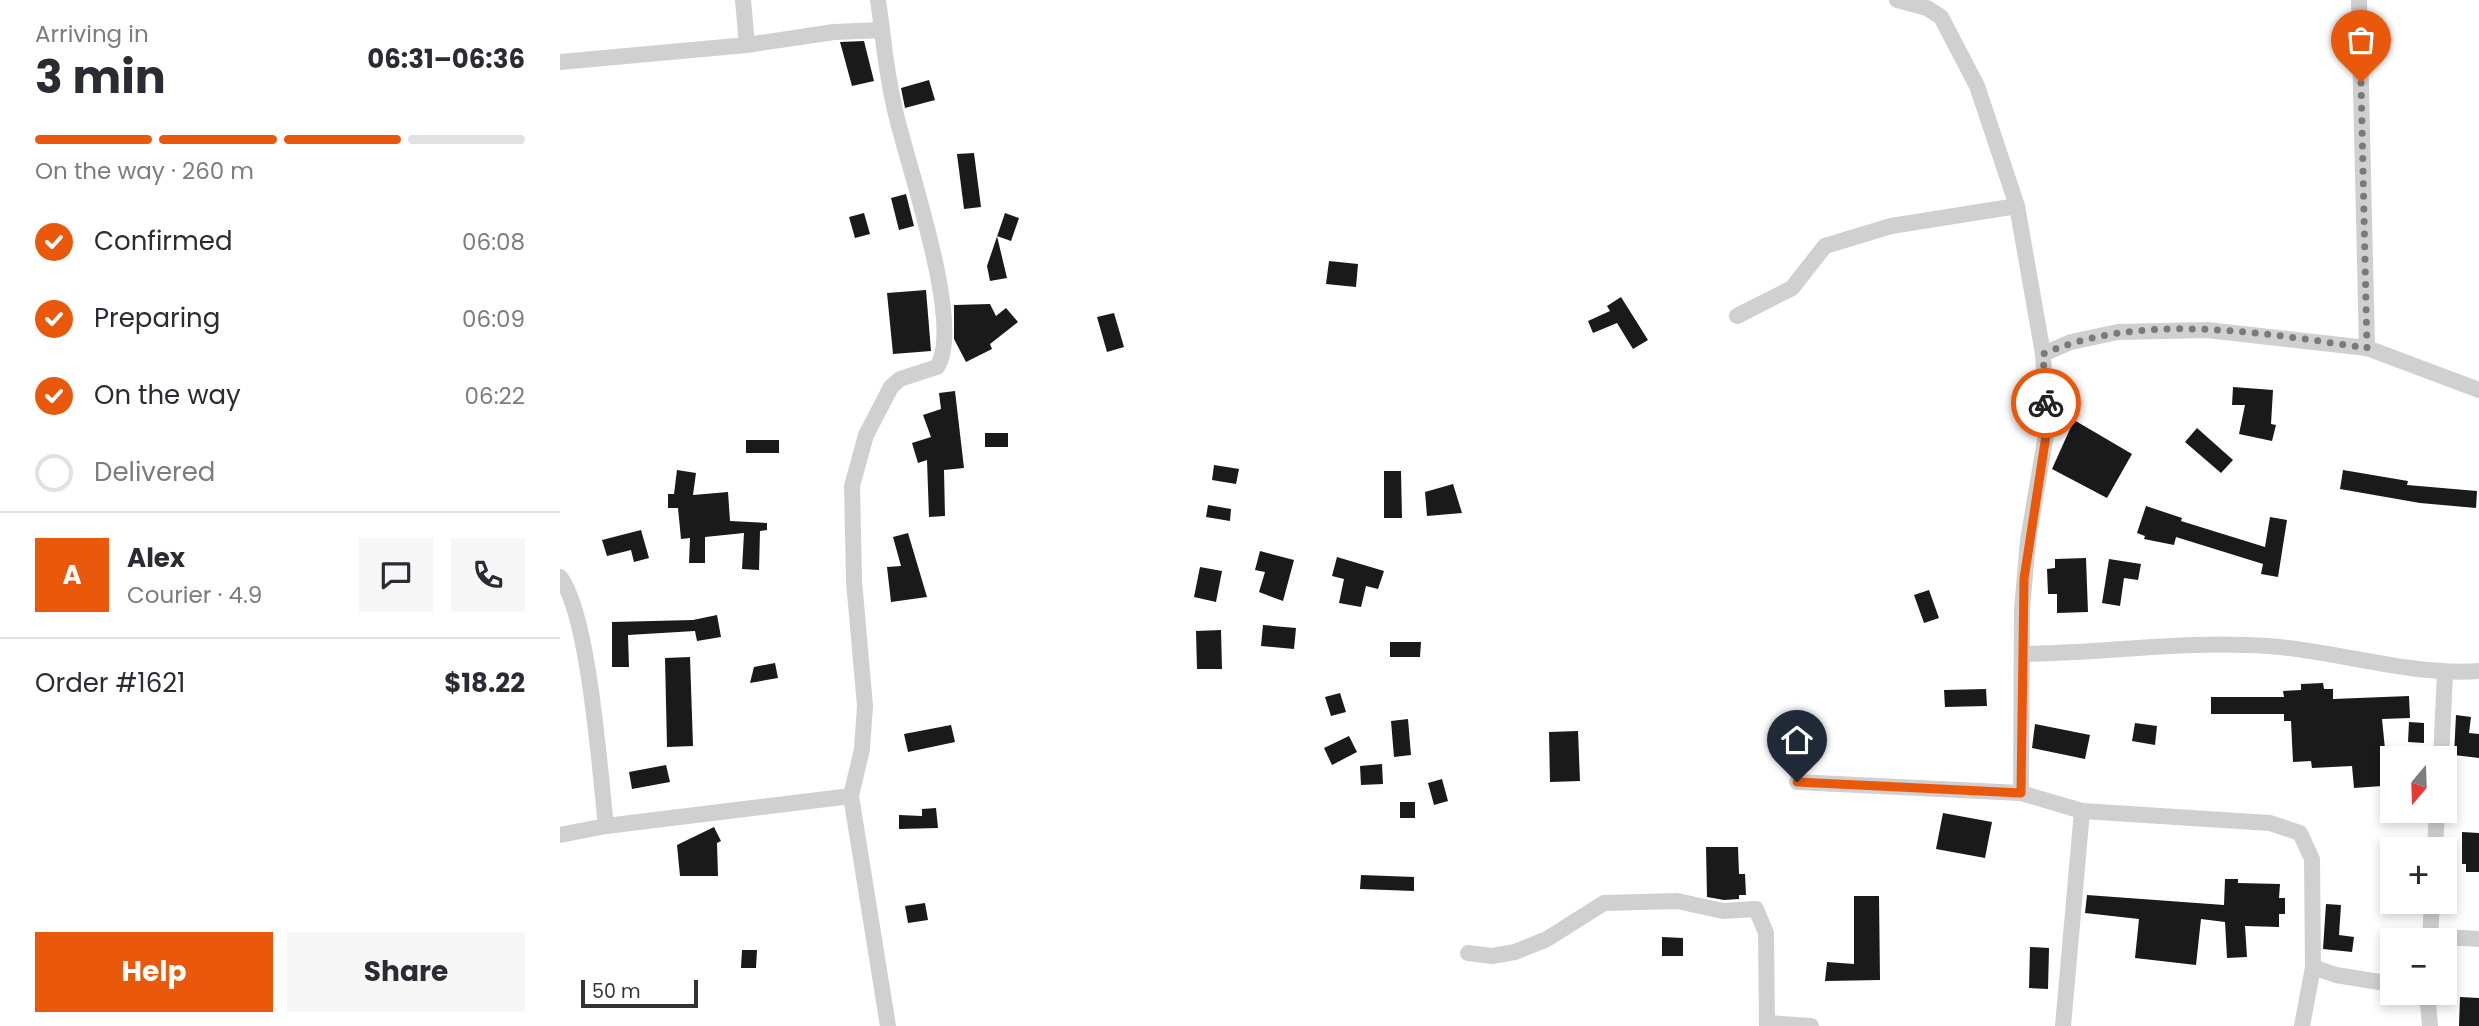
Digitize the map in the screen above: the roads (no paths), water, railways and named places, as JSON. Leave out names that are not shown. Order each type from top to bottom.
[{"type":"street","points":[[743,0],[747,45]]},
{"type":"street","points":[[878,0],[895,110],[943,296],[945,347],[937,366],[900,379],[891,387],[866,435],[852,486],[854,581],[864,706],[862,749],[851,796],[888,1026]]},
{"type":"street","points":[[1897,0],[1927,8],[1945,24],[1977,86],[2017,206],[2043,354],[2047,429],[2028,540],[2022,609],[2021,793]]},
{"type":"street","points":[[2359,0],[2367,348]]},
{"type":"street","points":[[560,62],[747,45],[834,32],[882,30]]},
{"type":"street","points":[[1737,316],[1753,305],[1792,288],[1825,246],[1891,226],[2017,206]]},
{"type":"street","points":[[2043,354],[2071,342],[2118,332],[2207,330],[2367,348],[2479,390]]},
{"type":"street","points":[[560,578],[574,604],[591,698],[606,826]]},
{"type":"street","points":[[2023,654],[2089,653],[2226,643],[2342,654],[2445,674],[2479,671]]},
{"type":"street","points":[[2442,746],[2445,674]]},
{"type":"street","points":[[1797,782],[2021,793],[2082,811],[2270,823],[2300,833],[2312,859],[2312,967],[2302,1026]]},
{"type":"street","points":[[560,835],[606,826],[851,796]]},
{"type":"street","points":[[2063,1026],[2082,811]]},
{"type":"street","points":[[1468,953],[1492,956],[1516,952],[1547,939],[1604,903],[1677,901],[1723,911],[1756,909],[1766,933],[1767,1025],[1811,1026]]},
{"type":"street","points":[[2457,939],[2479,939]]},
{"type":"street","points":[[2312,967],[2380,981]]},
{"type":"street","points":[[2428,1005],[2430,1026]]}]
